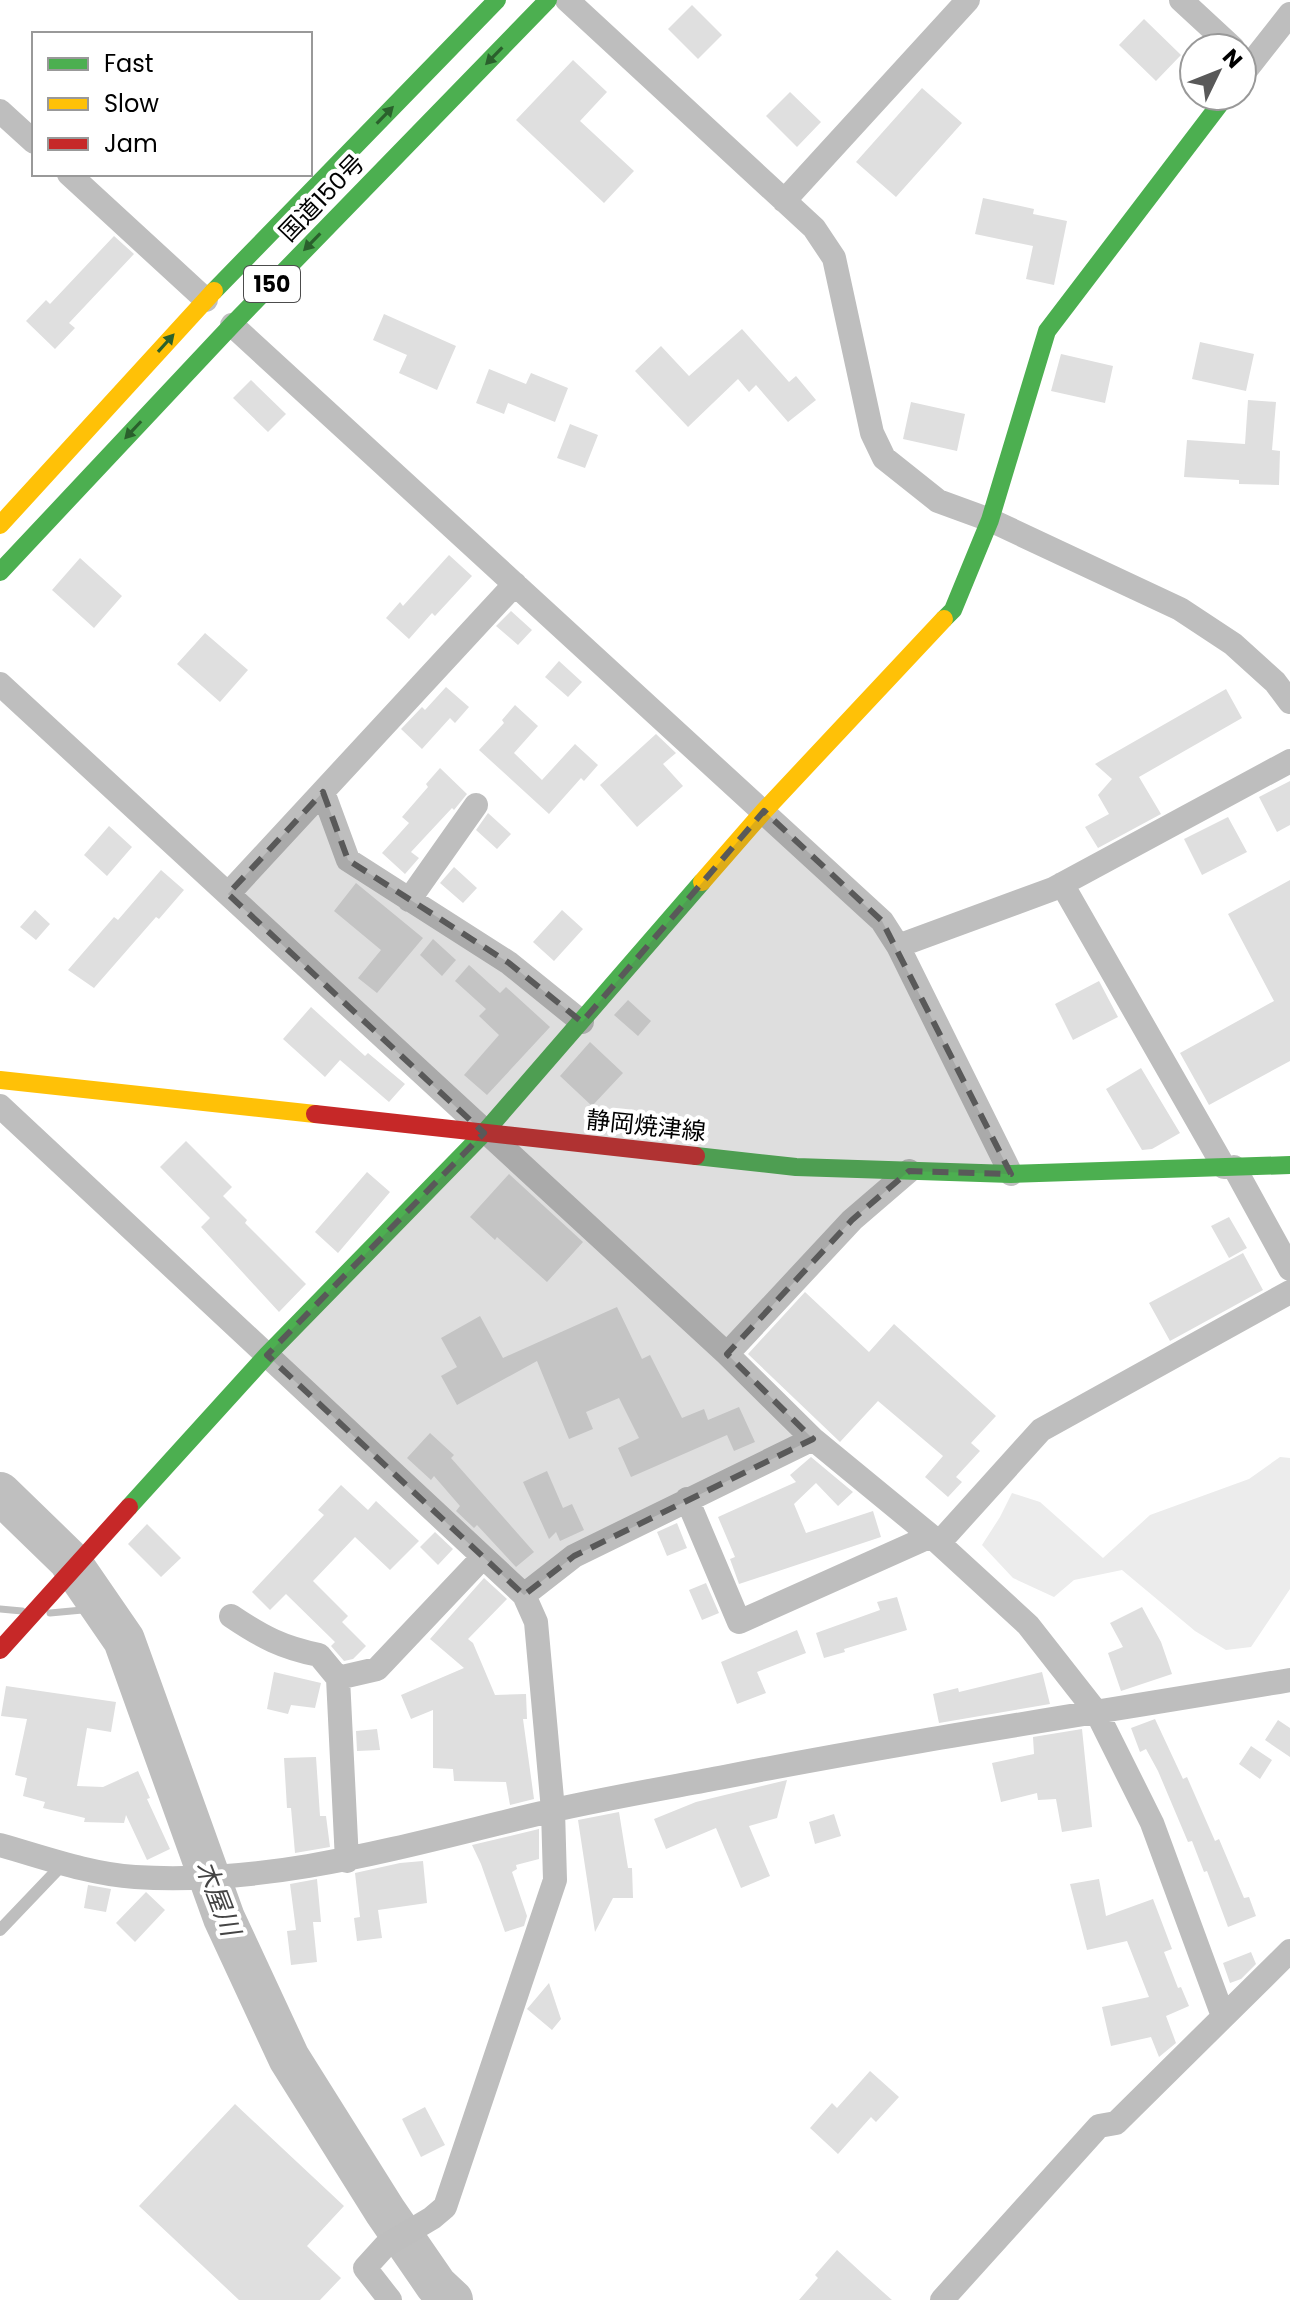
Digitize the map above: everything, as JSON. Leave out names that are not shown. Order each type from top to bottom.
[{"type":"main road","name":"国道150号","points":[[0,525],[206,300],[497,0]]},
{"type":"main road","name":"国道150号","points":[[0,572],[232,325],[548,0]]},
{"type":"main road","points":[[0,1650],[267,1355],[484,1133],[764,811],[953,610],[990,520],[1047,331],[1214,112]]},
{"type":"main road","name":"静岡焼津線","points":[[0,1080],[796,1167],[1011,1174],[1290,1165]]},
{"type":"street","points":[[567,0],[814,228],[834,258],[872,433],[884,458],[938,501],[990,520],[1180,609],[1233,644],[1275,682],[1290,702]]},
{"type":"street","points":[[784,201],[968,0]]},
{"type":"street","points":[[1181,0],[1213,32]]},
{"type":"street","points":[[1258,45],[1290,14]]},
{"type":"street","points":[[0,111],[32,140]]},
{"type":"street","points":[[71,176],[206,300]]},
{"type":"street","points":[[232,325],[882,921],[898,946],[1011,1174]]},
{"type":"street","points":[[228,894],[515,584]]},
{"type":"street","points":[[0,684],[727,1354],[813,1439],[935,1540],[1028,1625],[1097,1713],[1152,1823],[1223,2016]]},
{"type":"street","points":[[898,946],[1062,884],[1290,761]]},
{"type":"street","points":[[323,792],[348,860],[509,963],[582,1022]]},
{"type":"street","points":[[409,900],[476,805]]},
{"type":"street","points":[[1062,884],[1290,1269]]},
{"type":"street","points":[[0,1106],[524,1595],[536,1622],[553,1810],[555,1880],[445,2207],[385,2246],[365,2268],[390,2300]]},
{"type":"street","points":[[727,1354],[852,1220],[909,1171]]},
{"type":"street","points":[[687,1499],[739,1622],[935,1540],[1041,1430],[1290,1292]]},
{"type":"street","points":[[524,1595],[574,1556],[813,1439]]},
{"type":"street","points":[[338,1678],[377,1669],[483,1557]]},
{"type":"street","points":[[231,1616],[262,1637],[289,1649],[319,1655],[338,1678],[347,1861]]},
{"type":"street","points":[[0,1845],[130,1877],[233,1877],[347,1861],[553,1810],[833,1756],[1290,1680]]},
{"type":"street","points":[[942,2300],[1099,2126],[1116,2123],[1290,1951]]},
{"type":"lane","points":[[0,1930],[64,1863]]},
{"type":"highlighted area","points":[[323,792],[348,860],[509,963],[582,1022],[764,811],[882,921],[1011,1174],[909,1171],[852,1220],[727,1354],[813,1439],[574,1556],[524,1595],[267,1355],[484,1133],[228,894]]},
{"type":"shaded area","points":[[1280,1457],[1290,1458],[1290,1589],[1251,1647],[1226,1650],[1195,1631],[1122,1570],[1074,1580],[1054,1597],[1013,1578],[982,1545],[1012,1493],[1040,1502],[1103,1558],[1150,1515],[1249,1479]]},
{"type":"building","points":[[692,5],[722,35],[698,59],[668,29]]},
{"type":"building","points":[[1144,19],[1178,52],[1178,58],[1156,81],[1119,45]]},
{"type":"building","points":[[573,60],[607,92],[580,121],[634,171],[604,203],[516,120]]},
{"type":"building","points":[[922,88],[962,123],[896,197],[856,162]]},
{"type":"building","points":[[790,92],[821,122],[797,147],[766,116]]},
{"type":"building","points":[[983,198],[1034,209],[1033,214],[1067,221],[1054,285],[1026,279],[1033,246],[975,234]]},
{"type":"building","points":[[114,236],[134,254],[69,323],[75,328],[55,349],[26,321],[46,300],[50,304]]},
{"type":"building","points":[[384,314],[456,346],[437,390],[399,373],[407,355],[373,340]]},
{"type":"building","points":[[742,329],[789,382],[796,376],[816,400],[788,422],[756,385],[749,392],[738,379],[688,427],[635,371],[661,346],[689,376]]},
{"type":"building","points":[[1200,342],[1254,354],[1246,391],[1192,379]]},
{"type":"building","points":[[1061,354],[1113,366],[1105,403],[1051,391]]},
{"type":"building","points":[[489,369],[526,384],[531,373],[568,388],[555,422],[508,403],[504,414],[476,403]]},
{"type":"building","points":[[251,380],[286,414],[268,432],[233,398]]},
{"type":"building","points":[[1248,400],[1276,402],[1272,450],[1280,451],[1279,485],[1184,477],[1187,440],[1245,444]]},
{"type":"building","points":[[911,402],[965,414],[957,451],[903,439]]},
{"type":"building","points":[[570,424],[598,435],[585,468],[557,458]]},
{"type":"building","points":[[449,555],[472,576],[409,639],[386,618],[400,602],[403,606]]},
{"type":"building","points":[[80,558],[122,596],[94,628],[52,590]]},
{"type":"building","points":[[511,611],[532,630],[518,645],[496,626]]},
{"type":"building","points":[[205,633],[248,670],[220,702],[177,664]]},
{"type":"building","points":[[559,661],[582,682],[568,697],[545,677]]},
{"type":"building","points":[[446,687],[469,707],[455,723],[450,718],[422,749],[401,729],[422,707],[425,710]]},
{"type":"building","points":[[1226,689],[1242,718],[1139,777],[1161,814],[1098,848],[1085,827],[1109,814],[1098,795],[1112,779],[1095,764]]},
{"type":"building","points":[[515,705],[538,726],[514,753],[542,780],[575,744],[598,765],[584,781],[581,778],[549,814],[479,750],[504,723],[502,720]]},
{"type":"building","points":[[656,734],[676,753],[663,764],[683,786],[637,827],[600,785]]},
{"type":"building","points":[[440,768],[467,794],[411,852],[419,858],[405,874],[382,853],[409,823],[402,817]]},
{"type":"building","points":[[1290,781],[1290,825],[1277,832],[1259,797]]},
{"type":"building","points":[[488,813],[511,834],[497,849],[476,830]]},
{"type":"building","points":[[1228,817],[1247,852],[1202,875],[1184,839]]},
{"type":"building","points":[[109,826],[132,847],[107,876],[84,855]]},
{"type":"building","points":[[454,867],[477,888],[463,903],[440,883]]},
{"type":"building","points":[[161,870],[184,890],[159,919],[156,917],[94,988],[68,970],[114,917],[118,920]]},
{"type":"building","points":[[1290,880],[1290,1061],[1209,1105],[1180,1053],[1274,1001],[1228,914]]},
{"type":"building","points":[[356,883],[423,938],[377,993],[358,978],[381,950],[334,911]]},
{"type":"building","points":[[35,910],[50,924],[36,940],[20,927]]},
{"type":"building","points":[[562,910],[583,929],[554,961],[533,942]]},
{"type":"building","points":[[433,939],[456,960],[442,976],[420,955]]},
{"type":"building","points":[[469,965],[500,993],[506,987],[550,1027],[487,1095],[464,1075],[499,1035],[479,1016],[486,1009],[455,981]]},
{"type":"building","points":[[1099,981],[1118,1017],[1073,1040],[1055,1004]]},
{"type":"building","points":[[628,1000],[651,1021],[638,1036],[614,1015]]},
{"type":"building","points":[[311,1007],[365,1056],[368,1053],[405,1084],[389,1102],[340,1060],[325,1077],[283,1039]]},
{"type":"building","points":[[590,1042],[623,1073],[592,1106],[560,1076]]},
{"type":"building","points":[[1141,1068],[1180,1133],[1152,1149],[1142,1150],[1106,1089]]},
{"type":"building","points":[[186,1141],[232,1187],[223,1196],[247,1220],[245,1223],[306,1284],[279,1312],[201,1227],[210,1218],[160,1167]]},
{"type":"building","points":[[367,1172],[390,1192],[338,1253],[315,1232]]},
{"type":"building","points":[[509,1174],[583,1242],[547,1282],[470,1217]]},
{"type":"building","points":[[1229,1217],[1247,1248],[1229,1258],[1211,1226]]},
{"type":"building","points":[[1243,1253],[1263,1290],[1170,1341],[1149,1303]]},
{"type":"building","points":[[805,1292],[869,1352],[894,1324],[996,1416],[971,1443],[980,1451],[956,1477],[962,1482],[948,1497],[925,1477],[943,1456],[878,1401],[840,1442],[748,1354]]},
{"type":"building","points":[[617,1307],[642,1359],[650,1355],[682,1418],[704,1409],[708,1420],[739,1407],[755,1442],[734,1451],[727,1435],[631,1477],[618,1448],[639,1438],[619,1398],[586,1412],[593,1429],[569,1439],[537,1361],[457,1405],[441,1376],[457,1367],[441,1338],[480,1316],[503,1358]]},
{"type":"building","points":[[430,1433],[454,1455],[451,1458],[534,1552],[516,1567],[477,1525],[474,1528],[456,1511],[460,1506],[434,1476],[431,1480],[407,1458]]},
{"type":"building","points":[[811,1457],[853,1492],[838,1506],[816,1483],[794,1504],[806,1533],[873,1511],[881,1537],[739,1584],[730,1559],[735,1557],[718,1517],[796,1482],[790,1475]]},
{"type":"building","points":[[547,1471],[563,1508],[572,1504],[584,1530],[560,1541],[556,1532],[549,1539],[523,1482]]},
{"type":"building","points":[[341,1485],[368,1510],[376,1501],[419,1541],[390,1570],[355,1537],[313,1581],[348,1616],[342,1622],[366,1646],[353,1659],[344,1661],[331,1646],[335,1642],[286,1594],[270,1610],[252,1592],[324,1515],[318,1510]]},
{"type":"building","points":[[677,1523],[687,1548],[667,1556],[657,1532]]},
{"type":"building","points":[[147,1524],[181,1558],[161,1577],[128,1544]]},
{"type":"building","points":[[435,1532],[453,1549],[438,1565],[420,1547]]},
{"type":"building","points":[[484,1578],[507,1599],[468,1639],[473,1643],[495,1695],[526,1694],[527,1719],[523,1719],[534,1799],[510,1805],[506,1782],[454,1781],[453,1769],[433,1768],[433,1710],[411,1719],[401,1695],[464,1668],[430,1639]]},
{"type":"building","points":[[706,1583],[719,1613],[702,1620],[689,1590]]},
{"type":"building","points":[[897,1597],[907,1630],[824,1658],[816,1633],[880,1610],[877,1602]]},
{"type":"building","points":[[1142,1607],[1161,1642],[1172,1674],[1121,1691],[1108,1653],[1123,1647],[1110,1623]]},
{"type":"building","points":[[797,1630],[806,1653],[757,1672],[766,1693],[737,1704],[721,1662]]},
{"type":"building","points":[[274,1672],[321,1683],[315,1708],[291,1705],[288,1714],[267,1709]]},
{"type":"building","points":[[1042,1672],[1050,1704],[939,1723],[933,1694],[958,1688],[959,1692]]},
{"type":"building","points":[[6,1686],[116,1702],[111,1732],[87,1728],[77,1786],[103,1787],[138,1771],[170,1849],[147,1860],[126,1815],[124,1823],[84,1822],[85,1818],[43,1808],[45,1802],[23,1796],[27,1778],[15,1775],[27,1719],[1,1716]]},
{"type":"building","points":[[1155,1719],[1183,1779],[1187,1777],[1215,1841],[1219,1839],[1244,1898],[1249,1897],[1256,1916],[1228,1927],[1207,1871],[1204,1872],[1192,1841],[1188,1842],[1158,1771],[1146,1749],[1140,1752],[1131,1728]]},
{"type":"building","points":[[1278,1720],[1290,1728],[1290,1757],[1265,1740]]},
{"type":"building","points":[[377,1729],[380,1750],[357,1751],[356,1731]]},
{"type":"building","points":[[1082,1729],[1092,1827],[1062,1832],[1056,1799],[1038,1800],[1037,1793],[1001,1802],[992,1763],[1034,1754],[1033,1737]]},
{"type":"building","points":[[1251,1746],[1272,1760],[1260,1779],[1239,1764]]},
{"type":"building","points":[[316,1757],[320,1816],[326,1816],[330,1847],[295,1853],[291,1808],[287,1808],[284,1758]]},
{"type":"building","points":[[787,1780],[777,1818],[749,1826],[770,1876],[741,1888],[716,1828],[666,1849],[654,1819],[696,1802]]},
{"type":"building","points":[[619,1812],[628,1868],[632,1868],[633,1898],[613,1898],[595,1932],[578,1820]]},
{"type":"building","points":[[834,1814],[841,1836],[815,1844],[809,1822]]},
{"type":"building","points":[[539,1829],[539,1859],[516,1865],[517,1869],[512,1872],[527,1916],[524,1926],[505,1932],[472,1845]]},
{"type":"building","points":[[423,1861],[427,1903],[378,1910],[382,1938],[357,1941],[354,1918],[360,1917],[355,1873]]},
{"type":"building","points":[[317,1879],[321,1922],[313,1922],[317,1962],[291,1965],[287,1931],[296,1930],[290,1884]]},
{"type":"building","points":[[1099,1879],[1106,1916],[1153,1899],[1172,1949],[1164,1952],[1178,1988],[1181,1987],[1189,2006],[1166,2016],[1176,2043],[1159,2057],[1151,2037],[1111,2046],[1102,2007],[1149,1997],[1127,1941],[1087,1950],[1070,1884]]},
{"type":"building","points":[[88,1885],[111,1889],[106,1912],[84,1908]]},
{"type":"building","points":[[146,1892],[165,1910],[135,1942],[116,1923]]},
{"type":"building","points":[[1251,1952],[1256,1964],[1241,1979],[1230,1983],[1223,1963]]},
{"type":"building","points":[[549,1983],[561,2019],[552,2030],[527,2009]]},
{"type":"building","points":[[870,2071],[899,2097],[876,2122],[871,2117],[838,2154],[810,2128],[832,2103],[837,2108]]},
{"type":"building","points":[[235,2104],[344,2206],[307,2246],[341,2278],[320,2300],[239,2300],[139,2206]]},
{"type":"building","points":[[425,2107],[445,2145],[421,2157],[402,2119]]},
{"type":"building","points":[[837,2250],[892,2300],[799,2300]]},
{"type":"waterway","name":"木屋川","points":[[0,1493],[69,1560],[124,1640],[224,1918],[289,2058],[385,2211],[436,2285],[452,2300]]},
{"type":"waterway","points":[[50,1613],[104,1608]]},
{"type":"waterway","points":[[0,1609],[22,1611]]},
{"type":"traffic: fast","points":[[214,291],[497,0]]},
{"type":"traffic: fast","points":[[0,572],[232,325],[548,0]]},
{"type":"traffic: fast","points":[[944,619],[953,610],[990,520],[1047,331],[1214,112]]},
{"type":"traffic: fast","points":[[129,1507],[267,1355],[484,1133],[702,882]]},
{"type":"traffic: fast","points":[[696,1156],[796,1167],[1011,1174],[1290,1165]]},
{"type":"traffic: slow","points":[[0,525],[214,291]]},
{"type":"traffic: slow","points":[[702,882],[764,811],[944,619]]},
{"type":"traffic: slow","points":[[0,1080],[315,1114]]},
{"type":"traffic: jam","points":[[315,1114],[696,1156]]},
{"type":"traffic: jam","points":[[0,1650],[129,1507]]}]
